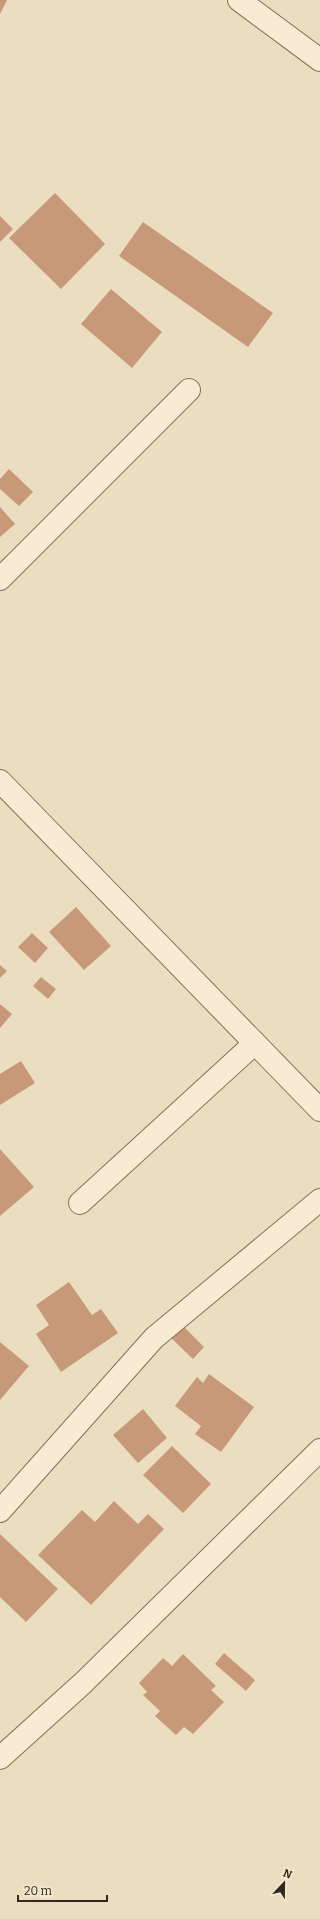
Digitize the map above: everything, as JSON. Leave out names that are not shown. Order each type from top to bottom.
[{"type":"street","points":[[239,0],[320,60]]},
{"type":"street","points":[[0,579],[190,390]]},
{"type":"street","points":[[0,781],[320,1110]]},
{"type":"street","points":[[80,1203],[255,1043]]},
{"type":"street","points":[[0,1510],[154,1338],[320,1200]]},
{"type":"street","points":[[0,1758],[83,1683],[320,1450]]},
{"type":"building","points":[[0,0],[7,0],[0,14]]},
{"type":"building","points":[[55,193],[105,244],[61,289],[9,238]]},
{"type":"building","points":[[0,216],[13,229],[0,242]]},
{"type":"building","points":[[143,222],[273,313],[248,347],[119,256]]},
{"type":"building","points":[[111,289],[162,332],[132,368],[81,324]]},
{"type":"building","points":[[9,469],[33,492],[19,506],[0,489],[0,479]]},
{"type":"building","points":[[0,507],[15,524],[0,537]]},
{"type":"building","points":[[76,907],[111,946],[84,970],[49,932]]},
{"type":"building","points":[[32,933],[48,948],[35,963],[18,947]]},
{"type":"building","points":[[0,965],[7,971],[0,978]]},
{"type":"building","points":[[41,977],[56,989],[48,999],[33,986]]},
{"type":"building","points":[[0,1004],[12,1014],[0,1028]]},
{"type":"building","points":[[21,1061],[35,1083],[0,1105],[0,1074]]},
{"type":"building","points":[[0,1149],[34,1187],[0,1216]]},
{"type":"building","points":[[69,1282],[92,1315],[101,1309],[118,1333],[61,1372],[36,1334],[49,1325],[36,1305]]},
{"type":"building","points":[[182,1325],[204,1347],[193,1359],[170,1337]]},
{"type":"building","points":[[0,1342],[29,1366],[0,1400]]},
{"type":"building","points":[[209,1374],[254,1407],[221,1452],[195,1434],[201,1426],[175,1406],[197,1377],[203,1383]]},
{"type":"building","points":[[143,1409],[167,1438],[138,1463],[113,1435]]},
{"type":"building","points":[[172,1446],[211,1484],[183,1513],[143,1475]]},
{"type":"building","points":[[114,1501],[138,1524],[148,1514],[164,1529],[91,1605],[38,1555],[82,1510],[95,1522]]},
{"type":"building","points":[[0,1534],[58,1589],[26,1622],[0,1597]]},
{"type":"building","points":[[224,1653],[255,1680],[246,1691],[215,1664]]},
{"type":"building","points":[[183,1654],[216,1686],[211,1690],[224,1702],[193,1734],[184,1727],[176,1735],[155,1716],[160,1711],[143,1695],[147,1692],[139,1683],[163,1658],[172,1666]]}]
